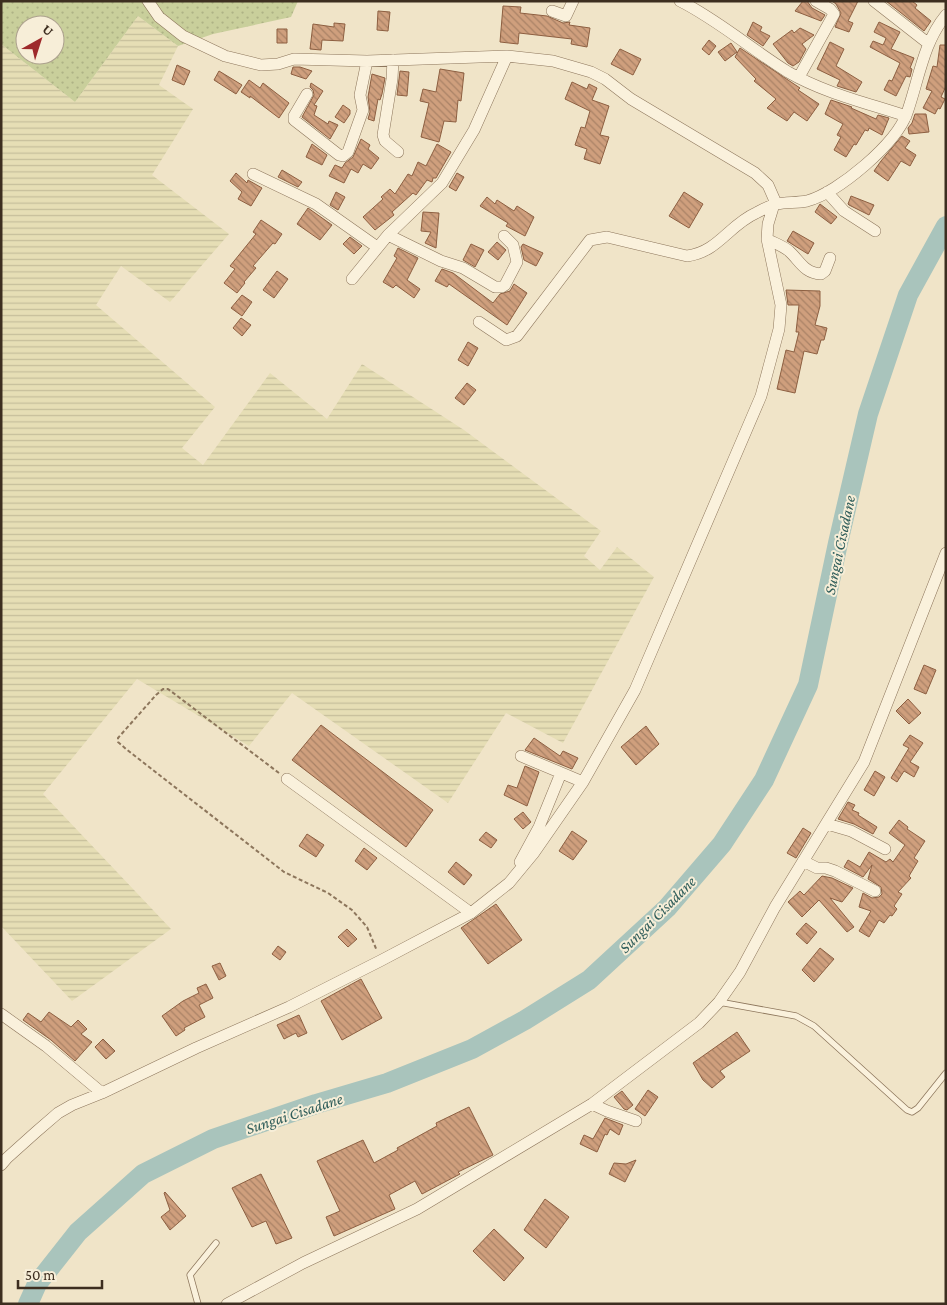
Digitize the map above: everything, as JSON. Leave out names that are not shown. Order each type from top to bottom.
[{"type":"street","points":[[1,1165],[15,1150],[58,1113],[72,1105],[289,1007],[380,961],[471,913],[509,883],[547,835],[583,782],[634,690],[762,396],[777,338],[781,305],[767,239],[768,224],[774,204],[772,191],[768,185],[755,172],[631,99],[598,75],[553,61],[507,56],[366,61],[294,59],[270,65],[252,63],[225,56],[183,36],[159,17],[148,1]]},
{"type":"street","points":[[552,11],[565,16],[568,15],[573,1]]},
{"type":"street","points":[[680,1],[703,13],[723,29],[814,85],[906,116]]},
{"type":"street","points":[[799,77],[834,14],[830,9],[816,1]]},
{"type":"street","points":[[874,1],[929,44]]},
{"type":"street","points":[[479,322],[506,340],[517,336],[590,240],[607,237],[687,256],[697,254],[715,245],[745,218],[774,204],[806,201],[827,192],[876,155],[894,136],[906,116],[931,35],[946,15]]},
{"type":"street","points":[[352,279],[388,235],[442,183],[474,130],[507,56]]},
{"type":"street","points":[[393,60],[392,79],[383,135],[385,141],[398,152]]},
{"type":"street","points":[[307,94],[294,116],[294,120],[339,156],[343,156],[348,152],[355,137],[363,110],[360,95],[366,61]]},
{"type":"street","points":[[253,174],[316,204],[377,247]]},
{"type":"street","points":[[827,192],[844,210],[875,231]]},
{"type":"street","points":[[388,235],[441,261],[463,268],[500,287],[505,285],[517,262],[513,245],[504,236]]},
{"type":"street","points":[[767,239],[789,251],[802,267],[817,274],[821,274],[824,271],[830,258]]},
{"type":"street","points":[[226,1304],[296,1267],[417,1210],[592,1104],[699,1023],[719,1002],[740,972],[775,907],[864,762],[946,552]]},
{"type":"street","points":[[522,756],[583,782]]},
{"type":"street","points":[[509,883],[538,827],[561,773]]},
{"type":"street","points":[[287,779],[471,913]]},
{"type":"street","points":[[827,824],[851,831],[885,849]]},
{"type":"street","points":[[803,860],[817,868],[835,871],[875,891]]},
{"type":"street","points":[[1,1014],[46,1046],[102,1093]]},
{"type":"street","points":[[592,1104],[636,1121]]},
{"type":"lane","points":[[719,1002],[804,1019],[907,1110],[912,1112],[918,1108],[946,1073]]},
{"type":"lane","points":[[198,1304],[190,1275],[216,1243]]},
{"type":"path","points":[[287,779],[168,689],[163,689],[156,695],[118,738],[118,742],[121,745],[284,872],[328,893],[352,910],[367,927],[376,945],[380,961]]},
{"type":"shaded area","points":[[138,16],[178,46],[159,85],[193,109],[152,175],[229,234],[170,302],[121,266],[96,305],[215,407],[182,448],[203,465],[270,373],[327,419],[362,364],[464,430],[601,531],[584,556],[600,570],[617,547],[654,577],[563,743],[506,713],[448,803],[292,693],[249,746],[137,679],[43,794],[171,929],[72,1001],[1,926],[1,44],[15,55],[15,65],[28,65],[75,102]]},
{"type":"green space","points":[[1,1],[298,1],[291,17],[213,34],[178,46],[138,16],[75,102],[28,65],[65,65],[65,15],[15,15],[15,55],[1,44]]},
{"type":"building","points":[[803,1],[807,1],[812,8],[825,15],[821,21],[795,11]]},
{"type":"building","points":[[832,1],[858,1],[848,21],[853,23],[849,32],[835,27],[841,13]]},
{"type":"building","points":[[886,1],[912,1],[917,5],[915,8],[931,21],[924,31]]},
{"type":"building","points":[[503,6],[521,7],[520,13],[547,16],[563,23],[570,22],[569,25],[590,28],[587,47],[571,44],[572,39],[519,33],[518,44],[500,42]]},
{"type":"building","points":[[378,11],[390,12],[388,31],[377,30]]},
{"type":"building","points":[[753,22],[762,27],[760,31],[770,36],[763,46],[747,35]]},
{"type":"building","points":[[879,22],[900,32],[891,49],[914,58],[910,68],[912,69],[910,77],[906,76],[896,96],[884,90],[889,80],[892,81],[900,63],[870,47],[873,41],[883,45],[885,41],[886,38],[874,32]]},
{"type":"building","points":[[334,23],[345,24],[343,41],[322,40],[321,50],[310,49],[313,24],[334,27]]},
{"type":"building","points":[[800,28],[814,35],[802,44],[806,49],[799,62],[793,66],[788,63],[773,44],[792,30],[794,33]]},
{"type":"building","points":[[277,29],[287,29],[287,43],[277,43]]},
{"type":"building","points":[[709,40],[716,46],[709,55],[702,49]]},
{"type":"building","points":[[830,42],[844,49],[836,66],[862,82],[856,92],[837,86],[840,80],[817,69]]},
{"type":"building","points":[[731,43],[737,52],[725,61],[718,52]]},
{"type":"building","points":[[940,45],[946,45],[946,86],[941,97],[945,99],[935,114],[923,108],[932,91],[926,89],[933,66],[937,67]]},
{"type":"building","points":[[740,48],[800,88],[798,90],[819,104],[807,121],[794,112],[787,121],[767,108],[776,99],[754,81],[756,79],[735,57]]},
{"type":"building","points":[[620,49],[641,59],[633,75],[611,64]]},
{"type":"building","points":[[177,65],[190,71],[184,85],[172,80]]},
{"type":"building","points":[[293,67],[312,71],[306,79],[291,74]]},
{"type":"building","points":[[440,69],[464,73],[461,101],[458,100],[456,122],[444,121],[439,142],[421,137],[429,103],[420,101],[423,89],[436,92]]},
{"type":"building","points":[[219,71],[242,85],[236,94],[214,80]]},
{"type":"building","points":[[400,71],[409,72],[407,96],[397,95]]},
{"type":"building","points":[[372,74],[385,78],[380,100],[378,99],[374,121],[368,119],[370,112],[368,97]]},
{"type":"building","points":[[249,80],[260,88],[263,83],[289,103],[279,118],[250,96],[250,98],[241,92]]},
{"type":"building","points":[[572,82],[587,89],[589,84],[597,88],[592,100],[609,106],[600,135],[609,137],[600,164],[584,159],[587,149],[575,145],[581,127],[585,128],[590,111],[565,99]]},
{"type":"building","points":[[311,83],[323,91],[314,105],[317,106],[314,115],[328,124],[329,121],[338,125],[330,139],[302,117],[314,95],[310,87]]},
{"type":"building","points":[[831,100],[852,107],[876,119],[878,115],[889,118],[882,135],[869,128],[868,131],[865,130],[846,157],[834,150],[841,137],[837,135],[843,124],[825,114]]},
{"type":"building","points":[[343,105],[350,110],[350,114],[344,123],[335,117]]},
{"type":"building","points":[[915,114],[926,114],[929,132],[909,134],[908,128]]},
{"type":"building","points":[[902,136],[910,141],[905,148],[916,155],[910,166],[901,161],[888,181],[874,171]]},
{"type":"building","points":[[361,139],[370,145],[368,149],[379,158],[371,169],[363,164],[358,173],[351,169],[344,183],[329,176],[335,165],[342,168],[353,157]]},
{"type":"building","points":[[312,144],[327,155],[322,165],[306,157]]},
{"type":"building","points":[[437,144],[451,152],[436,178],[433,178],[432,182],[427,180],[416,195],[413,193],[392,212],[394,215],[375,230],[363,217],[383,199],[381,197],[390,189],[395,194],[408,174],[412,176],[418,162],[426,166]]},
{"type":"building","points":[[282,170],[302,182],[298,187],[278,177]]},
{"type":"building","points":[[236,173],[247,183],[248,180],[262,188],[251,206],[238,199],[242,192],[230,181]]},
{"type":"building","points":[[457,173],[464,177],[456,191],[449,187]]},
{"type":"building","points":[[336,192],[345,197],[338,210],[330,205]]},
{"type":"building","points":[[684,192],[703,204],[689,228],[669,216]]},
{"type":"building","points":[[851,196],[874,205],[869,215],[848,204]]},
{"type":"building","points":[[487,197],[495,204],[497,200],[514,211],[517,206],[534,217],[525,236],[506,226],[508,223],[480,206]]},
{"type":"building","points":[[820,204],[837,217],[831,224],[815,212]]},
{"type":"building","points":[[308,208],[332,225],[320,240],[297,224]]},
{"type":"building","points":[[423,212],[439,213],[436,248],[425,243],[431,232],[421,231]]},
{"type":"building","points":[[261,220],[282,234],[275,244],[273,243],[253,266],[256,268],[237,293],[224,283],[235,269],[230,266],[256,234],[253,232]]},
{"type":"building","points":[[793,231],[814,243],[808,254],[787,241]]},
{"type":"building","points":[[350,237],[362,246],[354,254],[343,244]]},
{"type":"building","points":[[497,242],[506,250],[498,260],[488,252]]},
{"type":"building","points":[[471,244],[484,250],[475,267],[463,260]]},
{"type":"building","points":[[523,244],[543,253],[536,266],[524,260],[521,247]]},
{"type":"building","points":[[398,248],[418,258],[407,280],[420,289],[414,298],[396,285],[393,288],[383,282],[397,258],[394,256]]},
{"type":"building","points":[[442,269],[453,273],[493,303],[500,294],[510,291],[514,284],[527,293],[507,325],[449,284],[447,287],[435,281]]},
{"type":"building","points":[[277,271],[288,279],[274,298],[263,290]]},
{"type":"building","points":[[786,290],[820,291],[820,306],[815,325],[827,328],[824,340],[821,340],[817,354],[804,351],[795,393],[777,389],[786,350],[794,352],[799,332],[796,332],[799,305],[788,305]]},
{"type":"building","points":[[242,295],[252,302],[242,316],[231,308]]},
{"type":"building","points":[[241,318],[251,325],[242,336],[233,328]]},
{"type":"building","points":[[468,342],[478,348],[468,366],[458,360]]},
{"type":"building","points":[[467,383],[476,390],[464,405],[455,398]]},
{"type":"building","points":[[924,665],[936,670],[926,694],[914,689]]},
{"type":"building","points":[[908,699],[921,713],[909,724],[896,711]]},
{"type":"building","points":[[321,725],[433,810],[406,847],[292,760]]},
{"type":"building","points":[[646,726],[659,744],[636,765],[621,747]]},
{"type":"building","points":[[910,735],[923,743],[910,762],[919,767],[914,777],[904,771],[897,782],[891,778],[909,748],[903,745]]},
{"type":"building","points":[[534,738],[560,756],[563,751],[578,758],[572,769],[525,750]]},
{"type":"building","points":[[525,766],[539,772],[527,806],[504,795],[508,785],[517,788]]},
{"type":"building","points":[[875,771],[885,777],[874,796],[864,790]]},
{"type":"building","points":[[848,802],[855,805],[852,810],[877,827],[873,834],[854,824],[838,819]]},
{"type":"building","points":[[523,812],[531,822],[523,829],[514,819]]},
{"type":"building","points":[[899,820],[908,827],[907,829],[925,841],[914,858],[918,861],[909,876],[911,878],[898,892],[902,894],[894,906],[897,909],[884,923],[879,920],[869,937],[859,931],[871,911],[859,907],[863,893],[872,898],[879,897],[882,894],[881,887],[868,879],[872,865],[863,877],[844,867],[848,860],[860,867],[869,852],[886,862],[890,859],[893,862],[905,845],[889,833]]},
{"type":"building","points":[[803,828],[811,833],[796,858],[787,853]]},
{"type":"building","points":[[572,831],[587,841],[573,860],[559,851]]},
{"type":"building","points":[[486,832],[497,840],[491,848],[479,840]]},
{"type":"building","points":[[307,834],[324,845],[316,857],[299,846]]},
{"type":"building","points":[[364,848],[377,858],[367,870],[355,861]]},
{"type":"building","points":[[456,862],[472,875],[464,885],[448,872]]},
{"type":"building","points":[[822,876],[832,878],[853,888],[842,902],[830,898],[854,927],[847,932],[819,900],[802,917],[788,902],[800,891],[804,895]]},
{"type":"building","points":[[496,904],[522,940],[488,964],[461,928]]},
{"type":"building","points":[[806,923],[817,932],[807,944],[796,934]]},
{"type":"building","points":[[347,929],[357,939],[348,947],[338,937]]},
{"type":"building","points":[[278,946],[286,952],[280,960],[272,954]]},
{"type":"building","points":[[820,948],[834,959],[814,982],[802,970]]},
{"type":"building","points":[[220,963],[226,976],[219,980],[212,966]]},
{"type":"building","points":[[361,979],[382,1018],[342,1040],[321,1001]]},
{"type":"building","points":[[206,984],[213,998],[199,1005],[205,1017],[184,1028],[185,1030],[176,1036],[162,1016],[183,1001],[199,993],[197,988]]},
{"type":"building","points":[[49,1012],[71,1027],[78,1020],[87,1029],[81,1034],[92,1042],[75,1061],[51,1040],[23,1020],[28,1013],[41,1022]]},
{"type":"building","points":[[299,1015],[307,1033],[298,1037],[296,1033],[284,1039],[277,1025]]},
{"type":"building","points":[[737,1032],[750,1051],[720,1071],[725,1077],[712,1088],[703,1080],[693,1063]]},
{"type":"building","points":[[103,1039],[115,1051],[106,1059],[95,1047]]},
{"type":"building","points":[[648,1090],[658,1097],[645,1116],[635,1109]]},
{"type":"building","points":[[622,1091],[633,1105],[627,1110],[614,1097]]},
{"type":"building","points":[[469,1107],[493,1155],[458,1172],[460,1174],[422,1194],[415,1181],[389,1195],[395,1209],[334,1236],[326,1217],[340,1211],[317,1161],[363,1140],[374,1163],[437,1126],[436,1123]]},
{"type":"building","points":[[605,1118],[623,1125],[619,1135],[610,1129],[607,1135],[605,1134],[597,1152],[580,1144],[584,1135],[593,1139]]},
{"type":"building","points":[[636,1160],[625,1182],[609,1174],[614,1163],[626,1164]]},
{"type":"building","points":[[261,1174],[292,1238],[276,1244],[266,1221],[252,1227],[232,1188]]},
{"type":"building","points":[[165,1192],[186,1216],[170,1230],[161,1217],[170,1210]]},
{"type":"building","points":[[545,1199],[569,1217],[546,1248],[524,1230]]},
{"type":"building","points":[[494,1229],[524,1258],[504,1281],[473,1251]]},
{"type":"waterway","name":"Sungai Cisadane","points":[[28,1304],[37,1284],[78,1232],[143,1174],[213,1139],[316,1104],[387,1083],[472,1049],[525,1020],[589,980],[667,908],[722,844],[764,780],[808,685],[868,414],[908,295],[946,226]]}]
